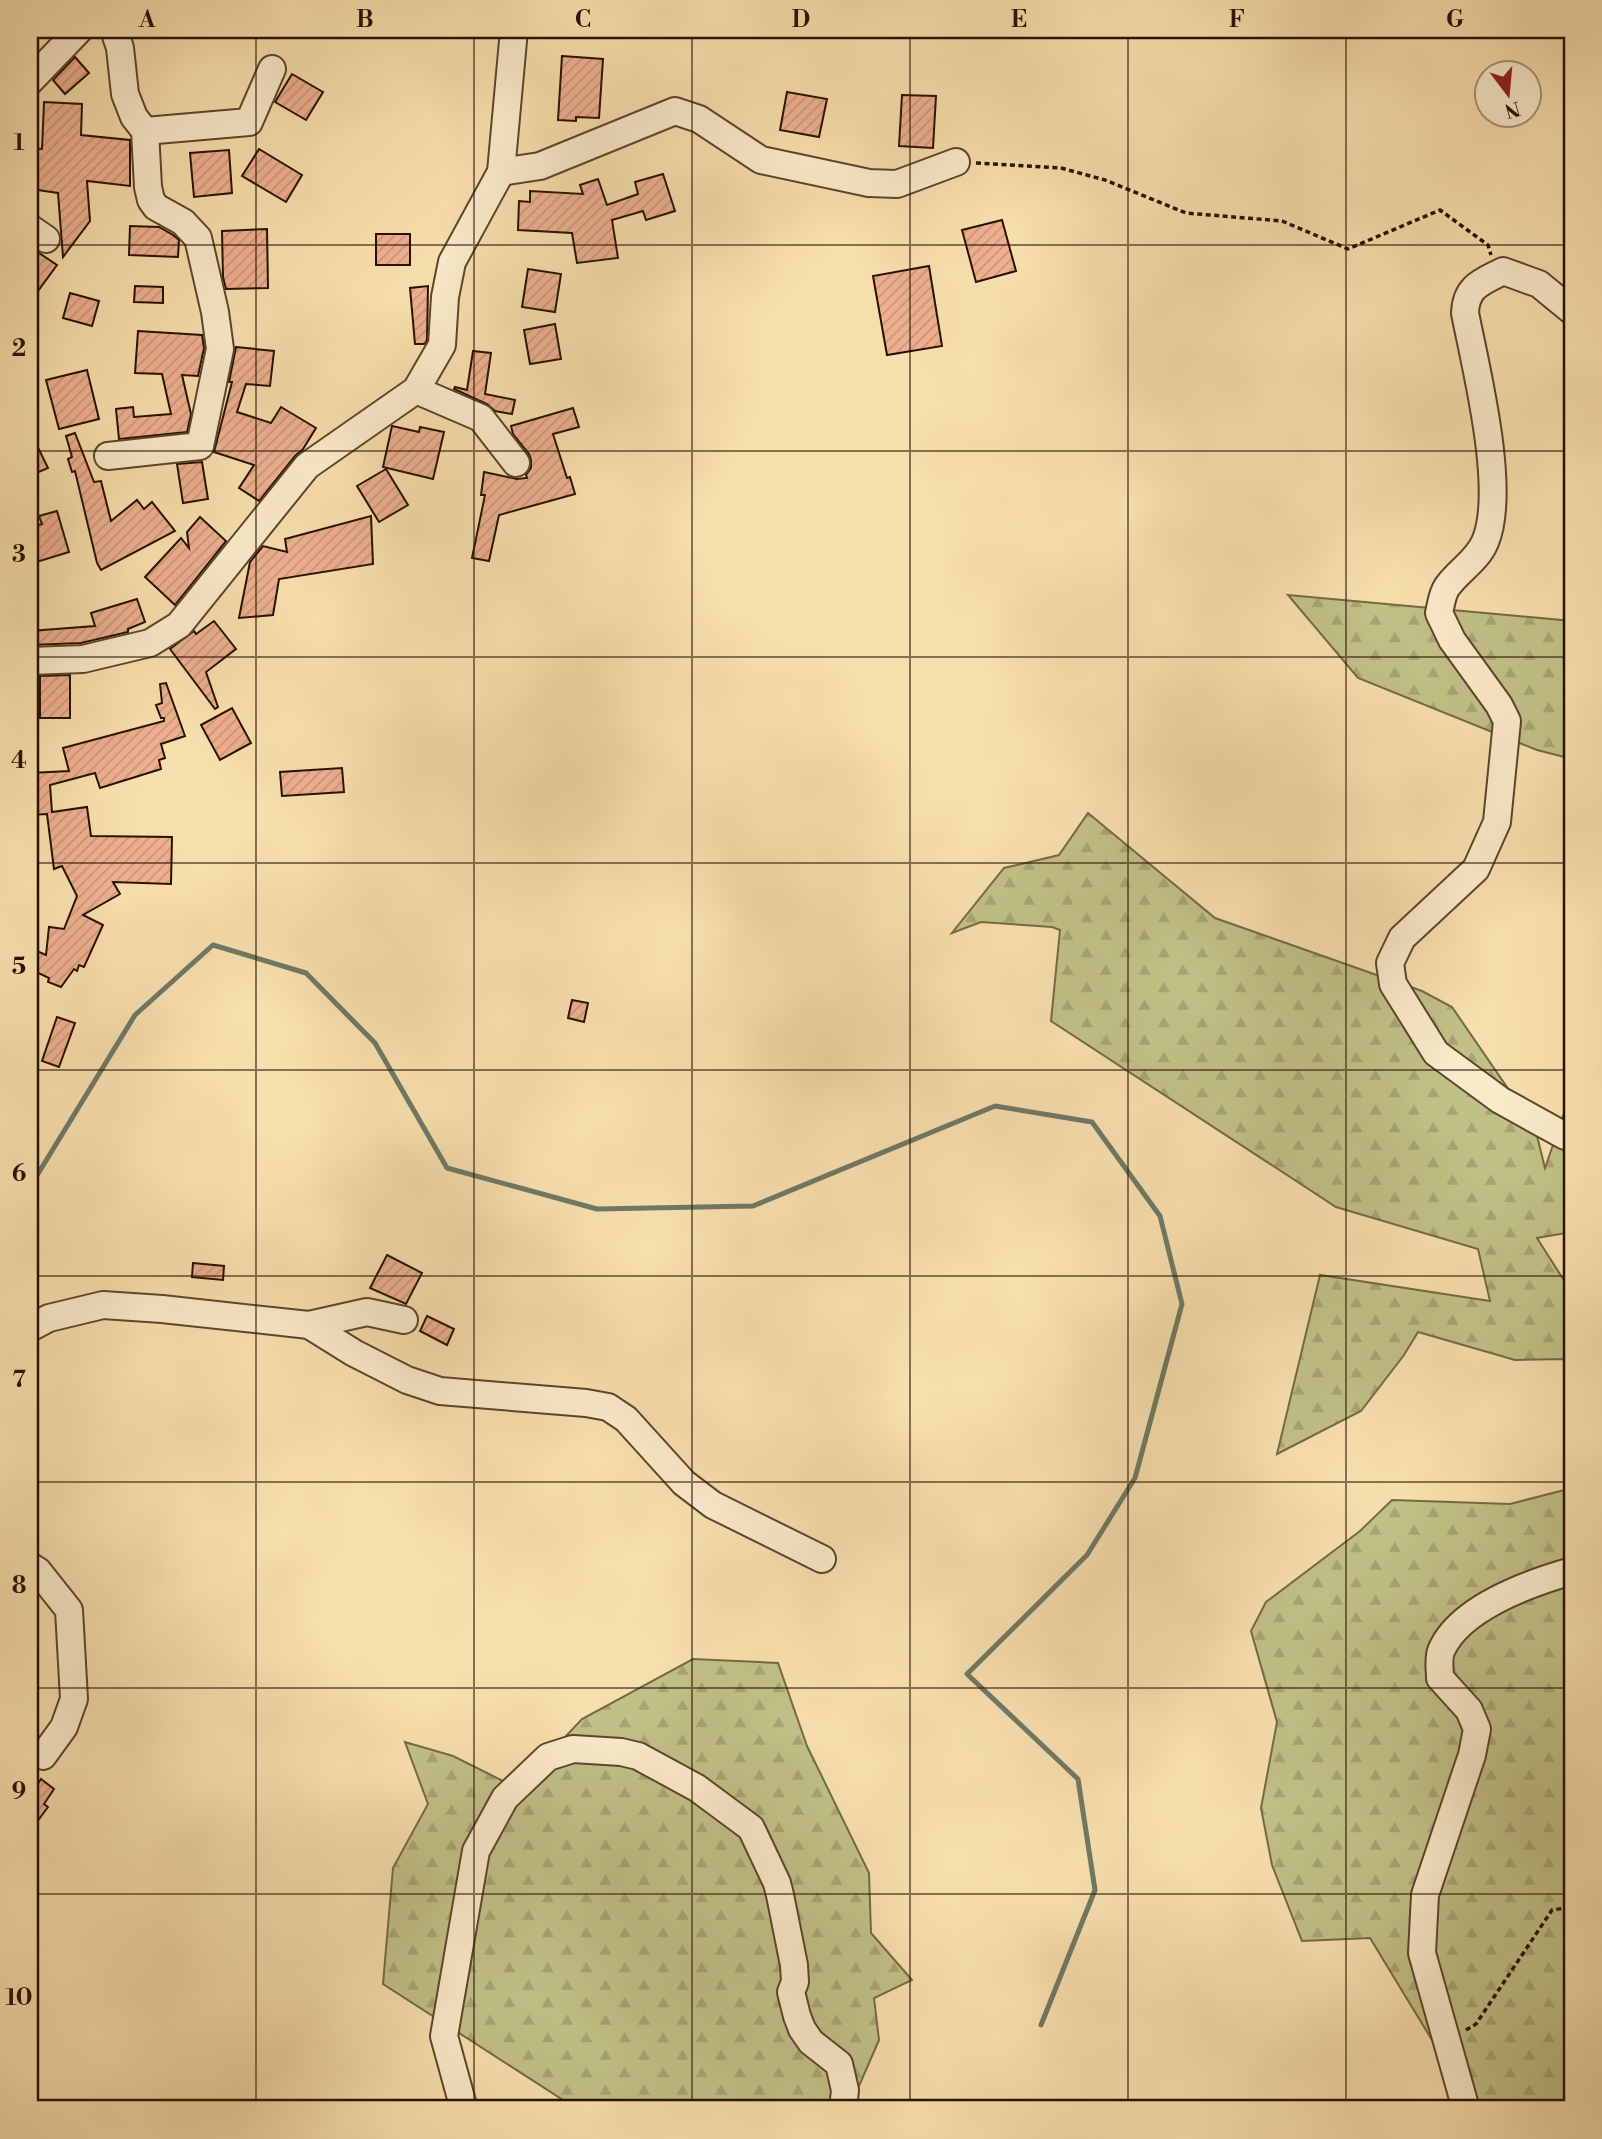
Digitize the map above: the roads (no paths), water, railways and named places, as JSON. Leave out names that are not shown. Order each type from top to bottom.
[{"type":"street","points":[[30,81],[79,30]]},
{"type":"street","points":[[108,456],[200,446],[220,349],[215,312],[198,238],[184,222],[156,206],[151,200],[145,131],[134,117],[125,94],[120,48],[114,30]]},
{"type":"street","points":[[30,661],[83,659],[150,643],[179,625],[307,466],[416,390],[442,345],[445,297],[452,262],[500,172],[513,30]]},
{"type":"street","points":[[145,131],[249,122],[272,69]]},
{"type":"street","points":[[500,172],[540,166],[675,111],[699,119],[761,160],[869,183],[897,184],[956,162]]},
{"type":"street","points":[[1572,311],[1539,284],[1503,271],[1477,284],[1465,301],[1486,422],[1492,481],[1490,522],[1485,542],[1477,555],[1446,589],[1438,612],[1452,640],[1499,705],[1507,721],[1497,822],[1476,869],[1402,938],[1390,963],[1393,984],[1436,1053],[1500,1100],[1565,1136],[1572,1137]]},
{"type":"street","points":[[416,390],[481,418],[516,464]]},
{"type":"street","points":[[30,1328],[49,1318],[103,1306],[162,1309],[309,1325],[367,1312],[404,1321]]},
{"type":"street","points":[[309,1325],[354,1353],[407,1380],[440,1391],[608,1407],[626,1419],[684,1483],[703,1498],[822,1559]]},
{"type":"street","points":[[30,1566],[38,1571],[69,1610],[74,1699],[64,1727],[43,1756]]},
{"type":"street","points":[[1466,2109],[1422,1953],[1425,1895],[1472,1755],[1477,1729],[1469,1710],[1440,1678],[1440,1653],[1461,1622],[1488,1604],[1572,1571]]},
{"type":"street","points":[[464,2109],[444,2036],[476,1851],[505,1798],[548,1757],[573,1749],[621,1752],[638,1756],[697,1788],[751,1828],[777,1882],[794,1965],[795,1982],[792,1992],[797,2016],[811,2042],[839,2064],[845,2090],[843,2109]]},
{"type":"waterway","points":[[30,1175],[36,1177],[135,1015],[213,945],[306,973],[375,1043],[447,1168],[597,1209],[753,1206],[995,1106],[1092,1122],[1160,1216],[1182,1304],[1135,1478],[1087,1555],[967,1674],[1078,1779],[1095,1890],[1041,2025]]}]
